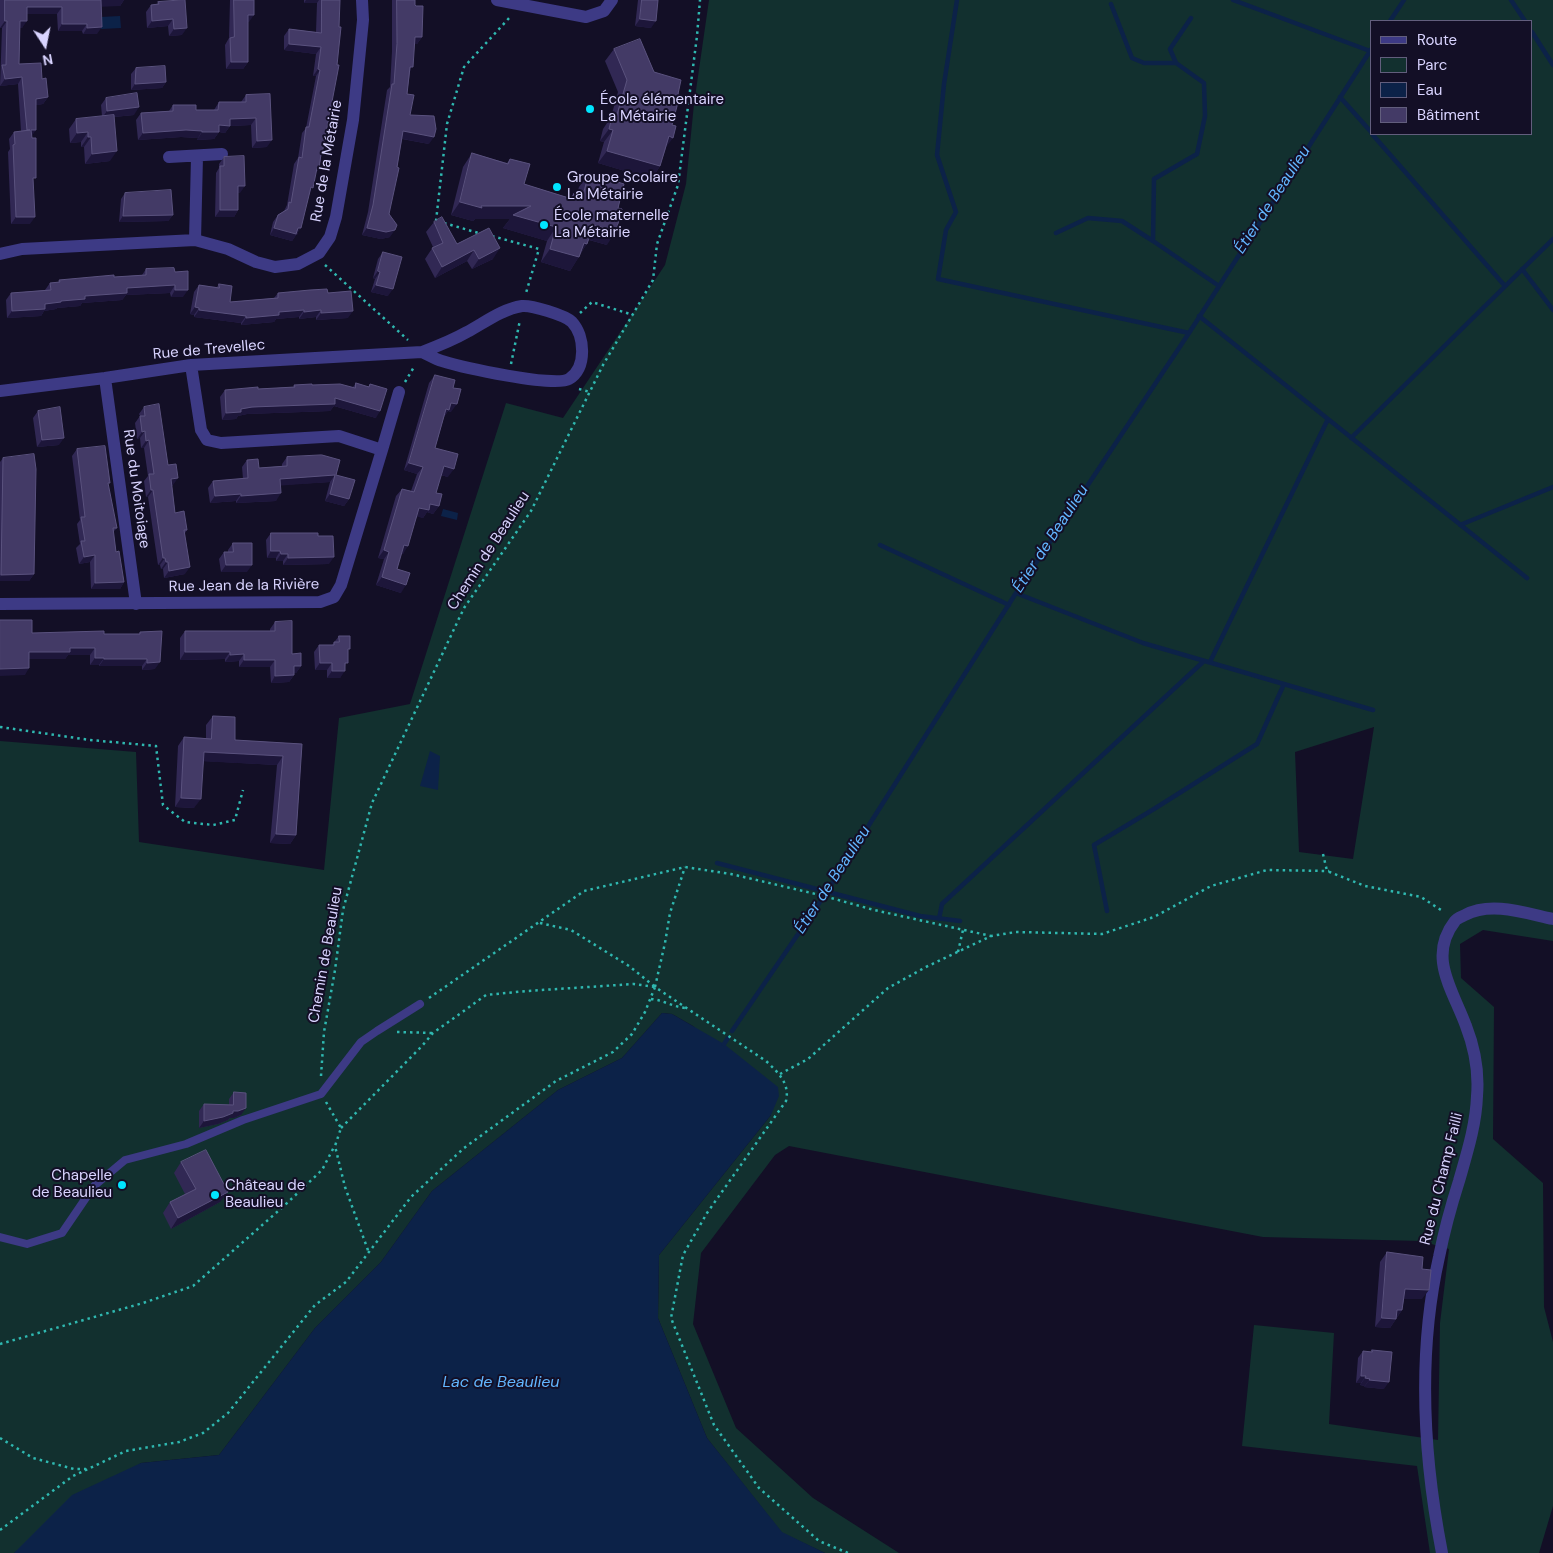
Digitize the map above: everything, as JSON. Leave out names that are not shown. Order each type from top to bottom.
[{"type":"street","name":"Rue de la Métairie","points":[[0,254],[22,249],[195,240],[228,249],[256,262],[275,267],[298,264],[319,253],[330,237],[336,217],[353,120],[363,20],[362,0]]},
{"type":"street","points":[[497,0],[586,16],[604,11],[612,0]]},
{"type":"street","points":[[169,157],[197,157],[222,154]]},
{"type":"street","points":[[195,240],[197,157]]},
{"type":"street","points":[[523,306],[555,314],[570,321]]},
{"type":"street","name":"Rue de Trevellec","points":[[0,391],[191,365],[422,352],[445,344],[500,313],[523,306]]},
{"type":"street","name":"Rue de Trevellec","points":[[422,352],[442,361],[538,381],[558,382],[569,379],[579,369],[582,341],[578,331],[570,321]]},
{"type":"street","points":[[191,365],[201,430],[207,440],[221,443],[339,436],[382,450]]},
{"type":"street","name":"Rue du Moitoiage","points":[[105,378],[136,604]]},
{"type":"street","name":"Rue Jean de la Rivière","points":[[0,604],[320,602],[334,597],[341,585],[399,392]]},
{"type":"street","points":[[1456,919],[1482,908],[1496,908],[1553,919]]},
{"type":"street","name":"Rue du Champ Failli","points":[[1442,1553],[1425,1437],[1426,1348],[1432,1292],[1448,1216],[1472,1131],[1478,1098],[1478,1071],[1474,1050],[1443,968],[1442,953],[1445,939],[1456,919]]},
{"type":"lane","points":[[0,1237],[27,1244],[62,1233],[94,1186],[125,1160],[186,1144],[243,1120],[321,1094],[361,1042],[420,1004]]},
{"type":"path","name":"Chemin de Beaulieu","points":[[321,1094],[324,1032],[343,910],[372,803],[464,608],[531,511],[603,365],[654,280],[658,244],[678,185],[700,0]]},
{"type":"path","points":[[483,234],[436,221],[447,124],[464,67],[521,5]]},
{"type":"path","points":[[492,236],[539,249],[523,306],[508,375]]},
{"type":"path","points":[[314,256],[422,352],[399,392]]},
{"type":"path","points":[[570,321],[592,302],[633,314]]},
{"type":"path","points":[[0,727],[90,740],[156,746],[163,805],[185,822],[213,825],[235,820],[243,790]]},
{"type":"path","points":[[1323,854],[1327,871],[1329,872]]},
{"type":"path","points":[[420,1004],[584,891],[685,867],[731,874],[874,910],[991,936]]},
{"type":"path","points":[[0,1530],[73,1476],[87,1469],[126,1451],[179,1442],[203,1433],[228,1413],[316,1306],[346,1282],[411,1197],[464,1148],[556,1081],[613,1052],[632,1034],[646,1012],[655,987],[666,943],[670,913],[685,867]]},
{"type":"path","points":[[780,1074],[808,1059],[888,988],[926,967],[991,936],[1016,932],[1102,934],[1154,917],[1211,886],[1267,870],[1329,872],[1365,886],[1421,897],[1456,919]]},
{"type":"path","points":[[539,923],[571,930],[630,966],[655,987],[744,1045],[766,1062],[780,1074],[789,1091],[786,1102],[707,1213],[683,1255],[671,1318],[714,1425],[758,1488],[819,1541],[848,1553]]},
{"type":"path","points":[[958,952],[962,930]]},
{"type":"path","points":[[0,1344],[134,1306],[193,1286],[322,1170],[335,1146],[341,1128],[433,1033],[486,995],[634,984],[655,987]]},
{"type":"path","points":[[651,999],[665,1002],[674,1007],[688,1008]]},
{"type":"path","points":[[377,1031],[433,1033]]},
{"type":"path","points":[[321,1094],[341,1128]]},
{"type":"path","points":[[335,1146],[345,1186],[369,1253]]},
{"type":"path","points":[[0,1438],[33,1458],[74,1469],[87,1469]]},
{"type":"green space","points":[[709,0],[1553,0],[1553,941],[1483,930],[1460,944],[1461,978],[1494,1007],[1493,1139],[1543,1183],[1544,1307],[1553,1342],[1553,1506],[1539,1553],[1430,1553],[1417,1466],[1242,1446],[1254,1325],[1334,1333],[1329,1424],[1438,1440],[1440,1323],[1449,1249],[1421,1241],[1263,1237],[789,1146],[775,1155],[701,1253],[693,1324],[736,1428],[813,1498],[899,1553],[825,1553],[782,1533],[707,1438],[658,1318],[659,1255],[771,1115],[693,1026],[672,1014],[662,1013],[622,1058],[558,1090],[432,1191],[381,1262],[315,1328],[219,1455],[141,1463],[14,1553],[0,1553],[0,741],[136,752],[139,842],[324,870],[339,718],[410,704],[506,403],[563,418],[665,265],[686,184],[694,104]],"holes":[[[1374,727],[1353,859],[1299,852],[1295,752]]]},
{"type":"water","points":[[120,16],[121,28],[101,29],[101,17]]},
{"type":"water","points":[[443,509],[458,513],[457,520],[441,516]]},
{"type":"water","points":[[430,751],[440,756],[438,790],[420,786]]},
{"type":"water","name":"Lac de Beaulieu","points":[[662,1013],[672,1014],[724,1044],[778,1087],[779,1096],[771,1115],[659,1255],[658,1318],[707,1438],[782,1532],[825,1553],[14,1553],[72,1495],[141,1463],[219,1455],[315,1328],[381,1262],[432,1191],[558,1090],[622,1058]]},
{"type":"building","points":[[5,0],[101,0],[102,27],[87,28],[87,24],[62,24],[62,7],[27,7],[27,21],[20,21],[19,64],[41,63],[42,79],[46,78],[48,97],[36,99],[36,130],[31,130],[32,138],[36,138],[36,178],[33,178],[35,217],[16,217],[14,132],[30,130],[27,130],[22,77],[5,79],[2,65],[6,65],[7,21],[5,21]]},
{"type":"building","points":[[185,0],[187,28],[174,29],[173,19],[152,21],[151,5],[159,4],[158,2]]},
{"type":"building","points":[[234,0],[254,0],[254,15],[248,15],[248,62],[231,62],[230,38],[234,37]]},
{"type":"building","points":[[322,0],[340,0],[339,27],[341,27],[337,65],[339,65],[319,169],[317,168],[313,188],[311,187],[301,228],[298,228],[296,234],[274,228],[278,215],[288,209],[289,202],[291,203],[299,157],[302,158],[306,127],[309,127],[320,70],[318,69],[321,47],[289,44],[289,29],[321,33]]},
{"type":"building","points":[[397,0],[415,0],[416,6],[423,6],[422,37],[415,37],[413,67],[410,67],[407,94],[414,95],[410,115],[434,116],[436,129],[434,137],[403,131],[397,167],[399,168],[389,214],[397,225],[395,230],[386,232],[367,228],[373,205],[392,84],[394,84],[397,44]]},
{"type":"building","points":[[642,0],[658,0],[656,21],[640,19]]},
{"type":"building","points":[[640,39],[654,72],[681,80],[678,94],[680,95],[672,125],[676,126],[673,138],[669,136],[660,166],[607,151],[613,130],[609,129],[612,117],[616,118],[627,80],[614,49]]},
{"type":"building","points":[[165,66],[166,82],[135,84],[136,68]]},
{"type":"building","points":[[137,93],[139,107],[107,111],[106,98]]},
{"type":"building","points":[[270,94],[272,140],[257,141],[256,118],[230,119],[230,126],[219,125],[219,132],[186,130],[143,133],[141,113],[173,111],[173,105],[196,105],[196,110],[218,110],[219,102],[246,102],[246,95]]},
{"type":"building","points":[[114,115],[117,151],[92,154],[91,137],[88,137],[88,132],[77,133],[76,119]]},
{"type":"building","points":[[472,153],[508,164],[510,159],[530,164],[524,184],[572,199],[574,193],[583,195],[589,173],[624,184],[618,208],[622,209],[616,231],[593,225],[587,244],[584,243],[579,257],[550,249],[556,227],[513,215],[531,206],[481,206],[482,208],[460,202]]},
{"type":"building","points":[[244,156],[245,186],[238,186],[238,210],[220,210],[220,166],[224,166],[224,157]]},
{"type":"building","points":[[171,190],[173,215],[123,216],[125,193]]},
{"type":"building","points":[[442,217],[457,244],[489,228],[500,248],[479,259],[474,250],[442,267],[432,248],[443,243],[434,222]]},
{"type":"building","points":[[383,252],[402,257],[393,289],[376,285]]},
{"type":"building","points":[[174,268],[175,272],[188,271],[188,290],[175,290],[175,285],[127,288],[127,293],[85,296],[85,299],[45,304],[45,309],[12,311],[11,293],[51,290],[50,283],[60,282],[59,280],[114,275],[114,277],[146,275],[146,269]]},
{"type":"building","points":[[219,284],[232,286],[230,302],[278,298],[278,293],[310,290],[327,289],[328,293],[351,291],[353,311],[321,313],[321,310],[304,312],[304,310],[279,312],[279,315],[246,318],[246,316],[199,310],[199,308],[195,307],[199,285],[219,288]]},
{"type":"building","points":[[435,375],[455,380],[453,388],[461,389],[457,404],[451,403],[449,410],[446,409],[435,448],[458,454],[454,469],[444,466],[436,493],[442,494],[439,506],[430,504],[429,510],[419,508],[408,546],[404,545],[397,569],[410,573],[406,585],[382,577],[389,552],[384,550],[402,489],[414,492],[423,467],[409,463]]},
{"type":"building","points":[[356,383],[369,387],[370,384],[387,389],[380,411],[335,398],[335,404],[252,407],[241,409],[241,412],[226,413],[225,390],[258,387],[258,389],[295,387],[294,385],[312,384],[340,384],[355,388]]},
{"type":"building","points":[[159,404],[168,465],[176,464],[178,478],[171,479],[175,513],[184,511],[187,530],[184,530],[190,567],[169,571],[168,562],[163,558],[153,490],[151,490],[149,474],[154,474],[149,440],[146,441],[145,431],[142,432],[140,416],[145,416],[144,407]]},
{"type":"building","points":[[60,407],[64,438],[42,440],[38,411]]},
{"type":"building","points":[[105,446],[110,483],[108,483],[117,528],[113,528],[116,552],[119,551],[124,582],[95,583],[95,555],[84,557],[81,541],[85,541],[81,517],[85,517],[77,449]]},
{"type":"building","points":[[34,454],[36,469],[34,574],[1,575],[3,458]]},
{"type":"building","points":[[322,455],[340,460],[336,475],[355,480],[349,499],[330,494],[335,475],[280,479],[281,493],[215,496],[213,481],[248,478],[247,460],[258,459],[259,468],[287,466],[287,457]]},
{"type":"building","points":[[271,533],[318,533],[318,536],[333,536],[334,557],[288,558],[288,554],[281,554],[280,551],[271,551]]},
{"type":"building","points":[[233,543],[252,543],[252,565],[226,565],[224,552],[233,552]]},
{"type":"building","points":[[0,620],[32,620],[32,633],[104,631],[104,634],[140,634],[140,632],[162,631],[160,662],[147,663],[147,659],[95,658],[95,648],[70,648],[70,652],[29,652],[29,668],[0,669]]},
{"type":"building","points":[[292,621],[292,654],[301,653],[301,666],[294,666],[294,675],[275,676],[275,660],[244,660],[244,654],[230,655],[230,652],[185,652],[185,631],[275,631],[275,622]]},
{"type":"building","points":[[339,636],[350,636],[348,663],[345,663],[345,671],[332,671],[332,663],[320,663],[319,645],[334,645],[334,642],[339,642]]},
{"type":"building","points":[[213,716],[235,717],[235,740],[302,744],[296,835],[276,834],[283,756],[204,752],[201,799],[181,798],[184,737],[211,739]]},
{"type":"building","points":[[234,1092],[246,1093],[246,1108],[233,1111],[233,1113],[223,1117],[204,1121],[204,1104],[233,1105]]},
{"type":"building","points":[[206,1150],[228,1192],[178,1218],[170,1202],[196,1189],[181,1162]]},
{"type":"building","points":[[1387,1252],[1423,1257],[1422,1269],[1431,1270],[1429,1290],[1405,1289],[1402,1310],[1397,1310],[1396,1319],[1382,1318]]},
{"type":"building","points":[[1372,1350],[1392,1352],[1389,1382],[1369,1380],[1365,1378],[1366,1376],[1361,1376],[1363,1351],[1372,1352]]},
{"type":"waterway","points":[[957,0],[944,84],[937,155],[956,212],[946,230],[938,279],[1189,333]]},
{"type":"waterway","points":[[1233,0],[1370,51]]},
{"type":"waterway","name":"Étier de Beaulieu","points":[[1391,20],[1404,0]]},
{"type":"waterway","points":[[1511,0],[1524,20]]},
{"type":"waterway","points":[[1111,4],[1132,58],[1144,63],[1176,63],[1204,83],[1205,116],[1197,154],[1154,179],[1153,241],[1219,286]]},
{"type":"waterway","points":[[1176,63],[1170,49],[1191,18]]},
{"type":"waterway","points":[[1533,34],[1553,65]]},
{"type":"waterway","name":"Étier de Beaulieu","points":[[732,1031],[824,896],[1016,593],[1189,333],[1370,51]]},
{"type":"waterway","points":[[1340,97],[1370,131]]},
{"type":"waterway","points":[[1373,135],[1505,286]]},
{"type":"waterway","points":[[1056,233],[1088,218],[1122,221],[1153,241]]},
{"type":"waterway","points":[[1351,438],[1553,239]]},
{"type":"waterway","points":[[1522,269],[1553,310]]},
{"type":"waterway","points":[[1199,316],[1527,578]]},
{"type":"waterway","points":[[1210,662],[1328,419]]},
{"type":"waterway","points":[[1460,525],[1553,487]]},
{"type":"waterway","points":[[880,545],[1009,605]]},
{"type":"waterway","points":[[1016,593],[1143,643],[1373,710]]},
{"type":"waterway","points":[[939,919],[942,904],[1204,661]]},
{"type":"waterway","points":[[1107,911],[1094,845],[1257,744],[1284,684]]},
{"type":"waterway","points":[[717,863],[920,916],[960,921]]},
{"type":"waterway","name":"Étier de Beaulieu","points":[[724,1044],[728,1038]]},
{"type":"place","name":"École élémentaire La Métairie","points":[[590,109]]},
{"type":"place","name":"Groupe Scolaire La Métairie","points":[[557,187]]},
{"type":"place","name":"École maternelle La Métairie","points":[[544,225]]},
{"type":"place","name":"Chapelle de Beaulieu","points":[[122,1185]]},
{"type":"place","name":"Château de Beaulieu","points":[[215,1195]]}]
